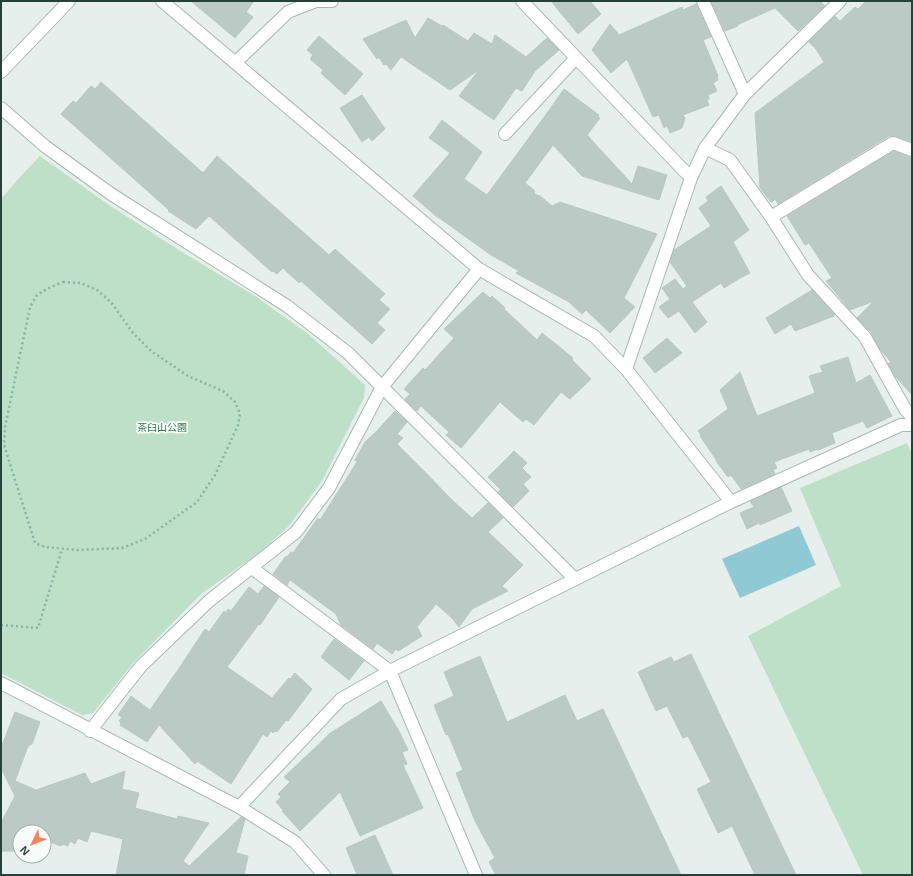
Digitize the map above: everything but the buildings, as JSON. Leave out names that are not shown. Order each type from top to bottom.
[{"type":"street","points":[[1,72],[69,1]]},
{"type":"street","points":[[162,1],[479,269],[594,336],[626,369],[731,502]]},
{"type":"street","points":[[235,63],[288,12],[316,2],[332,1]]},
{"type":"street","points":[[522,1],[691,178]]},
{"type":"street","points":[[703,1],[745,94]]},
{"type":"street","points":[[626,369],[691,178],[706,148],[745,94],[840,1]]},
{"type":"street","points":[[505,134],[576,58]]},
{"type":"street","points":[[1,108],[46,147],[111,194],[287,306],[348,353],[575,579]]},
{"type":"street","points":[[770,218],[893,143],[912,150]]},
{"type":"street","points":[[706,148],[730,160],[808,275],[865,337],[905,410],[912,417]]},
{"type":"street","points":[[90,730],[141,666],[209,601],[296,532],[329,488],[382,387],[479,269]]},
{"type":"street","points":[[239,807],[341,699],[390,671],[731,502],[901,425],[912,425]]},
{"type":"street","points":[[252,568],[390,671],[476,875]]},
{"type":"street","points":[[1,683],[239,807],[295,842],[324,875]]},
{"type":"path","points":[[63,282],[81,283],[97,290],[111,302],[133,333],[151,351],[188,376],[223,392],[236,402],[240,413],[238,425],[215,475],[197,502],[145,539],[122,548],[78,550],[62,549],[45,547],[35,543],[4,445],[5,427],[30,307],[37,295],[63,282]]},
{"type":"path","points":[[1,625],[38,628],[62,549]]},
{"type":"green space","name":"茶臼山公園","points":[[40,156],[109,205],[182,252],[255,296],[307,333],[365,385],[364,398],[322,481],[289,526],[259,553],[201,594],[134,662],[93,713],[82,715],[1,673],[1,199]]},
{"type":"green space","points":[[907,443],[912,454],[912,875],[863,875],[748,636],[841,586],[800,488]]},
{"type":"water","points":[[799,526],[816,565],[740,598],[722,559]]}]
